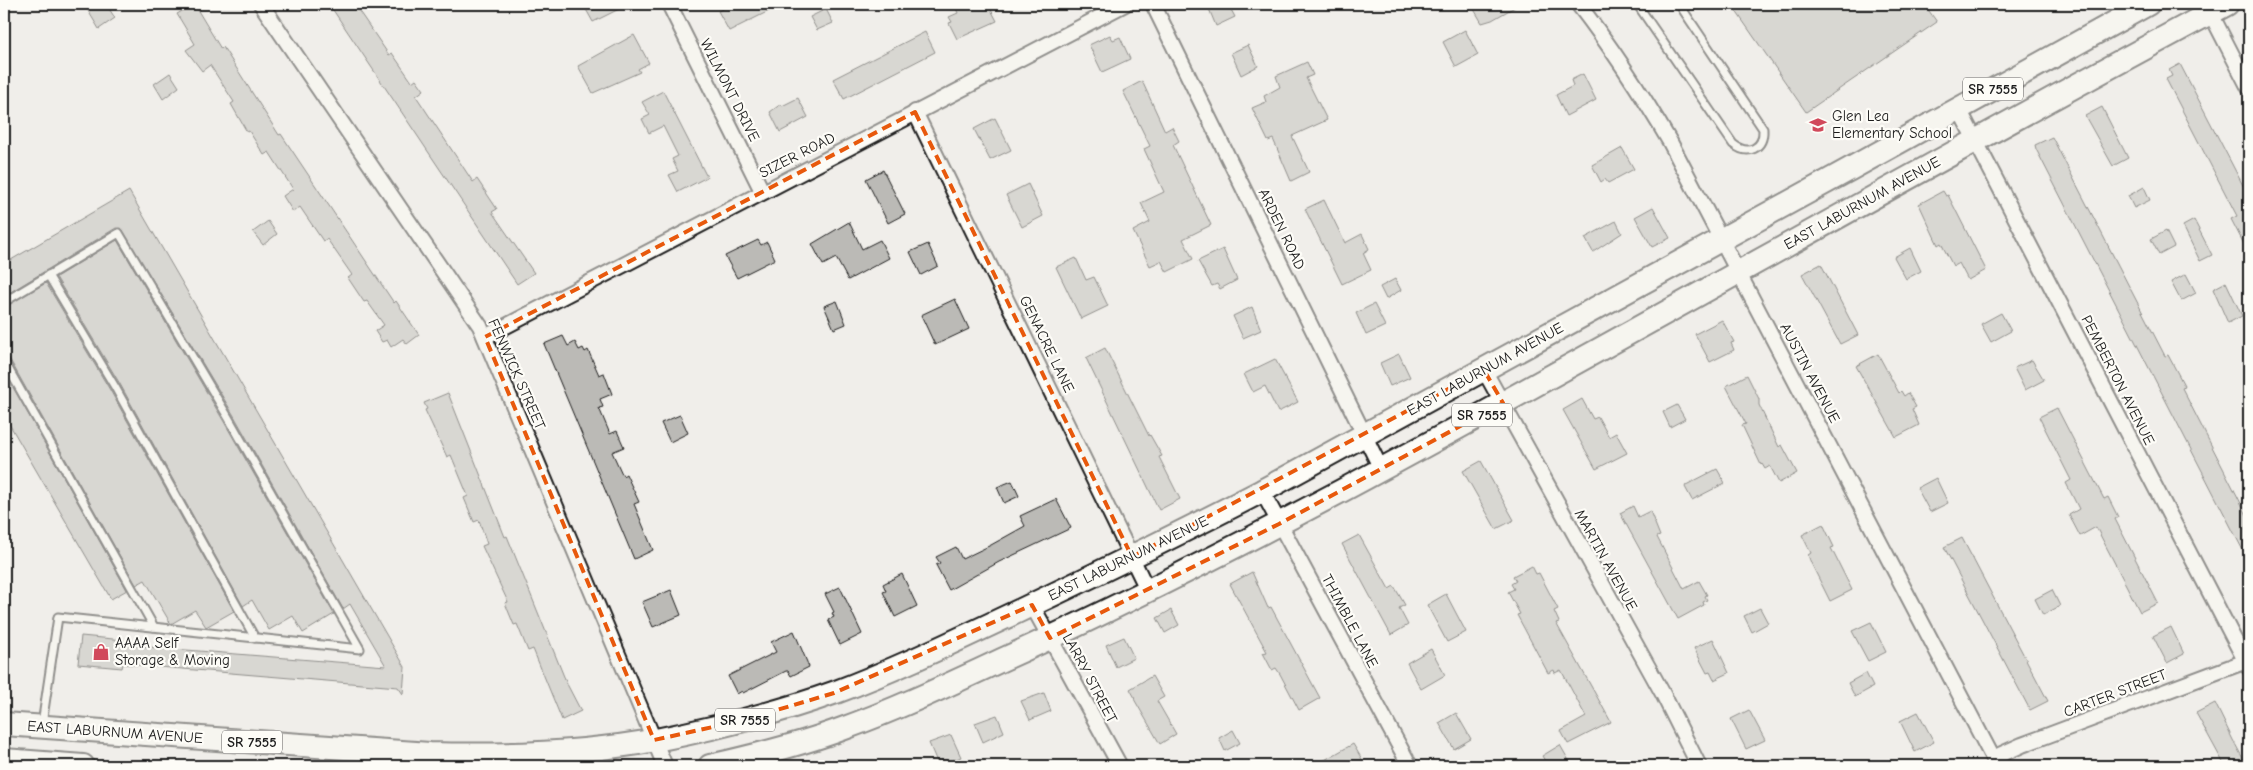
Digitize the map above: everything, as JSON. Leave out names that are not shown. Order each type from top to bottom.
[{"type":"main road","name":"EAST LABURNUM AVENUE","points":[[4,724],[430,754],[501,756],[604,747],[654,740],[740,721],[834,693],[926,655],[1032,605],[1262,491],[2148,4]]},
{"type":"main road","name":"EAST LABURNUM AVENUE","points":[[710,766],[782,748],[841,730],[926,695],[1148,591],[1381,470],[2214,7]]},
{"type":"main road","points":[[4,760],[83,766]]},
{"type":"street","name":"FENWICK STREET","points":[[261,4],[480,326],[665,766]]},
{"type":"street","name":"WILMONT DRIVE","points":[[669,4],[762,191]]},
{"type":"street","name":"SIZER ROAD","points":[[485,337],[762,191],[1125,4]]},
{"type":"street","name":"ARDEN ROAD","points":[[1153,4],[1381,470]]},
{"type":"street","name":"AUSTIN AVENUE","points":[[1578,4],[1636,83],[1670,142],[1995,762]]},
{"type":"street","points":[[2214,7],[2249,88]]},
{"type":"street","name":"PEMBERTON AVENUE","points":[[1958,108],[2248,663]]},
{"type":"street","name":"GENACRE LANE","points":[[915,112],[1148,591]]},
{"type":"street","name":"MARTIN AVENUE","points":[[1484,370],[1663,694],[1699,766]]},
{"type":"street","name":"THIMBLE LANE","points":[[1262,491],[1410,766]]},
{"type":"street","name":"LARRY STREET","points":[[1032,605],[1120,766]]},
{"type":"street","name":"CARTER STREET","points":[[1995,762],[2022,745],[2248,663]]},
{"type":"lane","points":[[1637,4],[1733,144],[1742,151],[1749,151],[1759,144],[1764,137],[1763,129],[1679,4]]},
{"type":"lane","points":[[4,302],[118,233],[223,408],[360,649],[58,617],[42,726]]},
{"type":"lane","points":[[48,276],[115,387],[255,638]]},
{"type":"lane","points":[[4,361],[154,627]]},
{"type":"highlighted area","points":[[915,112],[1132,557],[1484,370],[1503,403],[1279,524],[1050,638],[1032,605],[834,693],[740,721],[654,740],[485,337]]},
{"type":"building","points":[[84,4],[106,4],[115,18],[99,29]]},
{"type":"building","points":[[194,4],[221,49],[223,47],[279,135],[281,134],[394,303],[396,301],[419,335],[407,344],[403,339],[391,347],[387,340],[382,342],[375,331],[384,325],[367,301],[364,302],[348,278],[352,275],[327,239],[323,241],[300,207],[293,212],[283,196],[293,189],[269,152],[264,155],[249,131],[247,132],[231,104],[234,102],[210,65],[202,71],[186,50],[195,44],[177,14]]},
{"type":"building","points":[[329,4],[354,4],[389,55],[392,53],[412,82],[416,79],[424,90],[416,96],[473,182],[477,179],[497,209],[492,212],[534,273],[517,284]]},
{"type":"building","points":[[583,4],[629,4],[593,22]]},
{"type":"building","points":[[733,4],[783,4],[729,31],[718,11]]},
{"type":"building","points":[[954,4],[968,4],[971,8],[980,4],[988,4],[997,21],[957,39],[949,23],[952,22],[949,17],[958,13]]},
{"type":"building","points":[[1207,4],[1228,4],[1235,17],[1216,26]]},
{"type":"building","points":[[1471,4],[1520,4],[1492,20],[1482,23]]},
{"type":"building","points":[[1731,4],[1924,4],[1937,22],[1806,112]]},
{"type":"building","points":[[826,9],[833,23],[817,30],[810,17]]},
{"type":"building","points":[[1465,30],[1478,55],[1456,67],[1443,42]]},
{"type":"building","points":[[925,32],[935,52],[844,99],[833,79]]},
{"type":"building","points":[[634,35],[649,63],[638,69],[640,72],[593,93],[578,66]]},
{"type":"building","points":[[1110,35],[1113,40],[1120,37],[1130,59],[1102,72],[1089,45]]},
{"type":"building","points":[[1248,45],[1258,66],[1241,75],[1231,53]]},
{"type":"building","points":[[1307,62],[1313,75],[1306,78],[1327,120],[1292,136],[1309,172],[1291,181],[1273,139],[1268,141],[1252,108],[1266,102],[1264,96],[1280,87],[1276,76]]},
{"type":"building","points":[[2180,64],[2249,197],[2249,254],[2231,219],[2237,216],[2166,79],[2172,76],[2169,70]]},
{"type":"building","points":[[170,73],[179,87],[163,99],[154,84]]},
{"type":"building","points":[[1583,74],[1596,100],[1566,116],[1556,95],[1573,86],[1571,80]]},
{"type":"building","points":[[1142,81],[1165,131],[1172,127],[1179,141],[1173,145],[1211,225],[1183,239],[1193,259],[1167,272],[1161,261],[1150,266],[1133,231],[1150,222],[1141,203],[1164,192],[1144,149],[1150,146],[1123,91]]},
{"type":"building","points":[[663,91],[707,177],[678,192],[669,175],[678,171],[672,159],[678,156],[663,126],[649,133],[642,119],[650,115],[642,102]]},
{"type":"building","points":[[798,98],[808,117],[780,132],[770,112],[781,104],[782,106]]},
{"type":"building","points":[[2102,107],[2128,158],[2113,166],[2085,116]]},
{"type":"building","points":[[995,118],[1011,150],[990,160],[974,129]]},
{"type":"building","points":[[2052,137],[2165,356],[2168,355],[2185,387],[2182,388],[2249,519],[2249,562],[2036,149],[2035,145]]},
{"type":"building","points":[[1622,148],[1634,169],[1608,183],[1605,179],[1601,182],[1592,165]]},
{"type":"building","points":[[883,170],[905,214],[888,223],[866,179]]},
{"type":"building","points":[[1028,184],[1043,216],[1022,227],[1006,195]]},
{"type":"building","points":[[2144,187],[2150,200],[2134,208],[2128,196]]},
{"type":"building","points":[[129,191],[405,667],[403,694],[398,687],[123,664],[122,668],[78,664],[81,636],[124,640],[124,645],[386,666],[350,604],[343,609],[233,414],[122,229],[116,228],[4,296],[4,264]]},
{"type":"building","points":[[1943,191],[1946,196],[1948,195],[1986,270],[1968,280],[1959,263],[1953,266],[1941,243],[1938,245],[1919,204]]},
{"type":"building","points":[[1324,200],[1345,243],[1362,234],[1369,249],[1363,253],[1371,270],[1342,284],[1305,209]]},
{"type":"building","points":[[1653,207],[1670,238],[1652,247],[1635,217]]},
{"type":"building","points":[[2194,220],[2212,255],[2200,261],[2183,226]]},
{"type":"building","points":[[268,221],[277,234],[263,245],[253,232]]},
{"type":"building","points":[[1616,221],[1622,233],[1593,252],[1585,238]]},
{"type":"building","points":[[849,222],[862,249],[880,240],[889,258],[848,280],[836,258],[823,265],[812,244]]},
{"type":"building","points":[[2166,231],[2174,247],[2159,255],[2151,239]]},
{"type":"building","points":[[117,240],[334,614],[303,633],[293,616],[269,630],[252,600],[243,606],[120,384],[56,277]]},
{"type":"building","points":[[758,240],[761,245],[767,242],[775,259],[737,278],[725,256]]},
{"type":"building","points":[[928,244],[938,266],[921,275],[910,252]]},
{"type":"building","points":[[1910,248],[1921,271],[1906,279],[1894,257]]},
{"type":"building","points":[[1223,249],[1237,280],[1220,289],[1217,284],[1212,286],[1198,261]]},
{"type":"building","points":[[1076,258],[1086,280],[1094,277],[1108,306],[1081,319],[1056,267]]},
{"type":"building","points":[[1821,264],[1858,335],[1840,344],[1802,274]]},
{"type":"building","points":[[2186,274],[2196,293],[2181,301],[2171,282]]},
{"type":"building","points":[[1395,279],[1401,290],[1386,299],[1380,287]]},
{"type":"building","points":[[2226,282],[2242,316],[2228,323],[2213,289]]},
{"type":"building","points":[[46,283],[110,390],[234,611],[206,627],[195,610],[171,624],[145,580],[136,585],[9,358],[4,356],[4,307]]},
{"type":"building","points":[[955,299],[969,329],[935,345],[921,315]]},
{"type":"building","points":[[837,301],[846,324],[834,329],[824,306]]},
{"type":"building","points":[[1374,304],[1385,326],[1366,335],[1356,313]]},
{"type":"building","points":[[1252,307],[1261,330],[1243,338],[1233,316]]},
{"type":"building","points":[[2001,313],[2011,331],[1991,342],[1981,324]]},
{"type":"building","points":[[1722,320],[1734,342],[1731,343],[1734,350],[1710,362],[1695,334]]},
{"type":"building","points":[[563,336],[568,346],[575,342],[579,350],[583,348],[585,352],[588,350],[599,375],[604,373],[612,394],[600,399],[603,407],[599,408],[610,434],[617,431],[624,447],[612,452],[623,476],[626,474],[639,502],[634,504],[653,550],[634,559],[544,344]]},
{"type":"building","points":[[1105,348],[1149,436],[1162,456],[1159,457],[1180,499],[1159,510],[1086,358]]},
{"type":"building","points":[[1399,354],[1410,377],[1390,386],[1380,363]]},
{"type":"building","points":[[1878,354],[1899,393],[1901,391],[1904,396],[1908,393],[1916,407],[1912,409],[1919,425],[1896,437],[1856,366]]},
{"type":"building","points":[[1275,359],[1298,402],[1278,412],[1265,386],[1253,392],[1244,374]]},
{"type":"building","points":[[2032,360],[2044,380],[2025,390],[2014,368]]},
{"type":"building","points":[[4,371],[127,590],[111,599],[4,415]]},
{"type":"building","points":[[1747,375],[1779,447],[1782,445],[1797,473],[1779,483],[1770,466],[1765,469],[1761,465],[1742,425],[1746,424],[1726,386]]},
{"type":"building","points":[[448,393],[505,537],[507,536],[567,684],[581,711],[562,720],[533,649],[528,651],[517,624],[514,625],[505,603],[508,602],[482,546],[487,544],[479,520],[474,522],[464,498],[468,496],[451,455],[447,457],[425,410],[427,409],[424,403]]},
{"type":"building","points":[[1582,399],[1593,419],[1598,417],[1609,437],[1616,433],[1627,453],[1596,469],[1563,410]]},
{"type":"building","points":[[1677,405],[1685,419],[1670,427],[1663,412]]},
{"type":"building","points":[[2057,408],[2104,499],[2108,497],[2118,517],[2115,519],[2158,603],[2140,612],[2096,527],[2080,536],[2069,515],[2079,509],[2066,483],[2071,480],[2039,417]]},
{"type":"building","points":[[680,415],[688,433],[670,442],[661,423]]},
{"type":"building","points":[[1481,461],[1514,520],[1496,529],[1463,471]]},
{"type":"building","points":[[1717,469],[1725,483],[1692,500],[1685,487],[1686,485]]},
{"type":"building","points":[[1936,478],[1948,503],[1930,512],[1917,488]]},
{"type":"building","points":[[1012,481],[1019,496],[1004,503],[997,487]]},
{"type":"building","points":[[1056,499],[1071,528],[999,562],[949,590],[936,565],[940,563],[936,557],[956,547],[962,559],[991,545],[1025,526],[1020,516]]},
{"type":"building","points":[[1633,506],[1638,517],[1650,511],[1660,536],[1657,537],[1684,589],[1699,581],[1707,595],[1705,596],[1707,600],[1703,602],[1704,605],[1678,619],[1620,513]]},
{"type":"building","points":[[1823,524],[1834,547],[1831,548],[1852,590],[1830,601],[1811,563],[1808,555],[1811,553],[1802,535]]},
{"type":"building","points":[[1359,535],[1389,589],[1394,586],[1405,605],[1399,608],[1408,625],[1391,635],[1342,544]]},
{"type":"building","points":[[1962,538],[2048,701],[2030,710],[1944,547]]},
{"type":"building","points":[[1532,566],[1536,574],[1539,573],[1558,609],[1554,611],[1559,622],[1556,623],[1611,722],[1568,744],[1561,731],[1586,717],[1561,670],[1555,673],[1554,670],[1548,673],[1517,615],[1520,614],[1508,592],[1514,589],[1511,584],[1516,581],[1513,576]]},
{"type":"building","points":[[1252,572],[1268,608],[1271,607],[1320,698],[1299,710],[1276,668],[1272,670],[1263,653],[1267,652],[1230,584]]},
{"type":"building","points":[[902,574],[917,606],[895,617],[883,592],[886,591],[883,584]]},
{"type":"building","points":[[840,587],[862,634],[840,645],[828,620],[834,617],[832,613],[834,612],[825,594]]},
{"type":"building","points":[[671,590],[681,615],[653,627],[642,602]]},
{"type":"building","points":[[2052,590],[2060,606],[2043,615],[2035,599]]},
{"type":"building","points":[[1446,594],[1466,632],[1447,642],[1427,605]]},
{"type":"building","points":[[1760,608],[1768,623],[1752,632],[1744,616]]},
{"type":"building","points":[[1171,610],[1179,625],[1165,633],[1157,618]]},
{"type":"building","points":[[1871,622],[1886,652],[1868,661],[1852,631]]},
{"type":"building","points":[[2171,627],[2184,654],[2167,663],[2153,636]]},
{"type":"building","points":[[794,631],[809,667],[791,676],[786,671],[743,693],[742,691],[737,694],[728,676],[776,652],[771,642]]},
{"type":"building","points":[[1124,637],[1134,658],[1116,667],[1106,645]]},
{"type":"building","points":[[1713,639],[1729,673],[1714,680],[1710,672],[1707,673],[1694,648]]},
{"type":"building","points":[[1431,649],[1445,675],[1421,689],[1407,663]]},
{"type":"building","points":[[1866,673],[1873,687],[1855,697],[1848,683]]},
{"type":"building","points":[[1152,676],[1164,697],[1157,701],[1176,734],[1160,744],[1130,689]]},
{"type":"building","points":[[1044,693],[1051,711],[1030,720],[1021,701]]},
{"type":"building","points":[[2215,703],[2247,766],[2225,766],[2196,713]]},
{"type":"building","points":[[1749,710],[1765,740],[1746,749],[1731,719]]},
{"type":"building","points":[[1918,712],[1934,742],[1915,752],[1900,721]]},
{"type":"building","points":[[1456,713],[1471,739],[1454,749],[1439,723]]},
{"type":"building","points":[[997,715],[1004,732],[983,742],[975,723]]},
{"type":"building","points":[[1233,730],[1240,743],[1225,751],[1219,738]]},
{"type":"building","points":[[951,735],[961,757],[947,763],[946,760],[937,762],[929,743]]},
{"type":"building","points":[[1353,744],[1366,766],[1314,766]]},
{"type":"building","points":[[1560,745],[1572,766],[1548,766],[1542,756]]},
{"type":"place","name":"Glen Lea Elementary School","points":[[1818,125]]},
{"type":"place","name":"AAAA Self Storage & Moving","points":[[101,652]]}]
